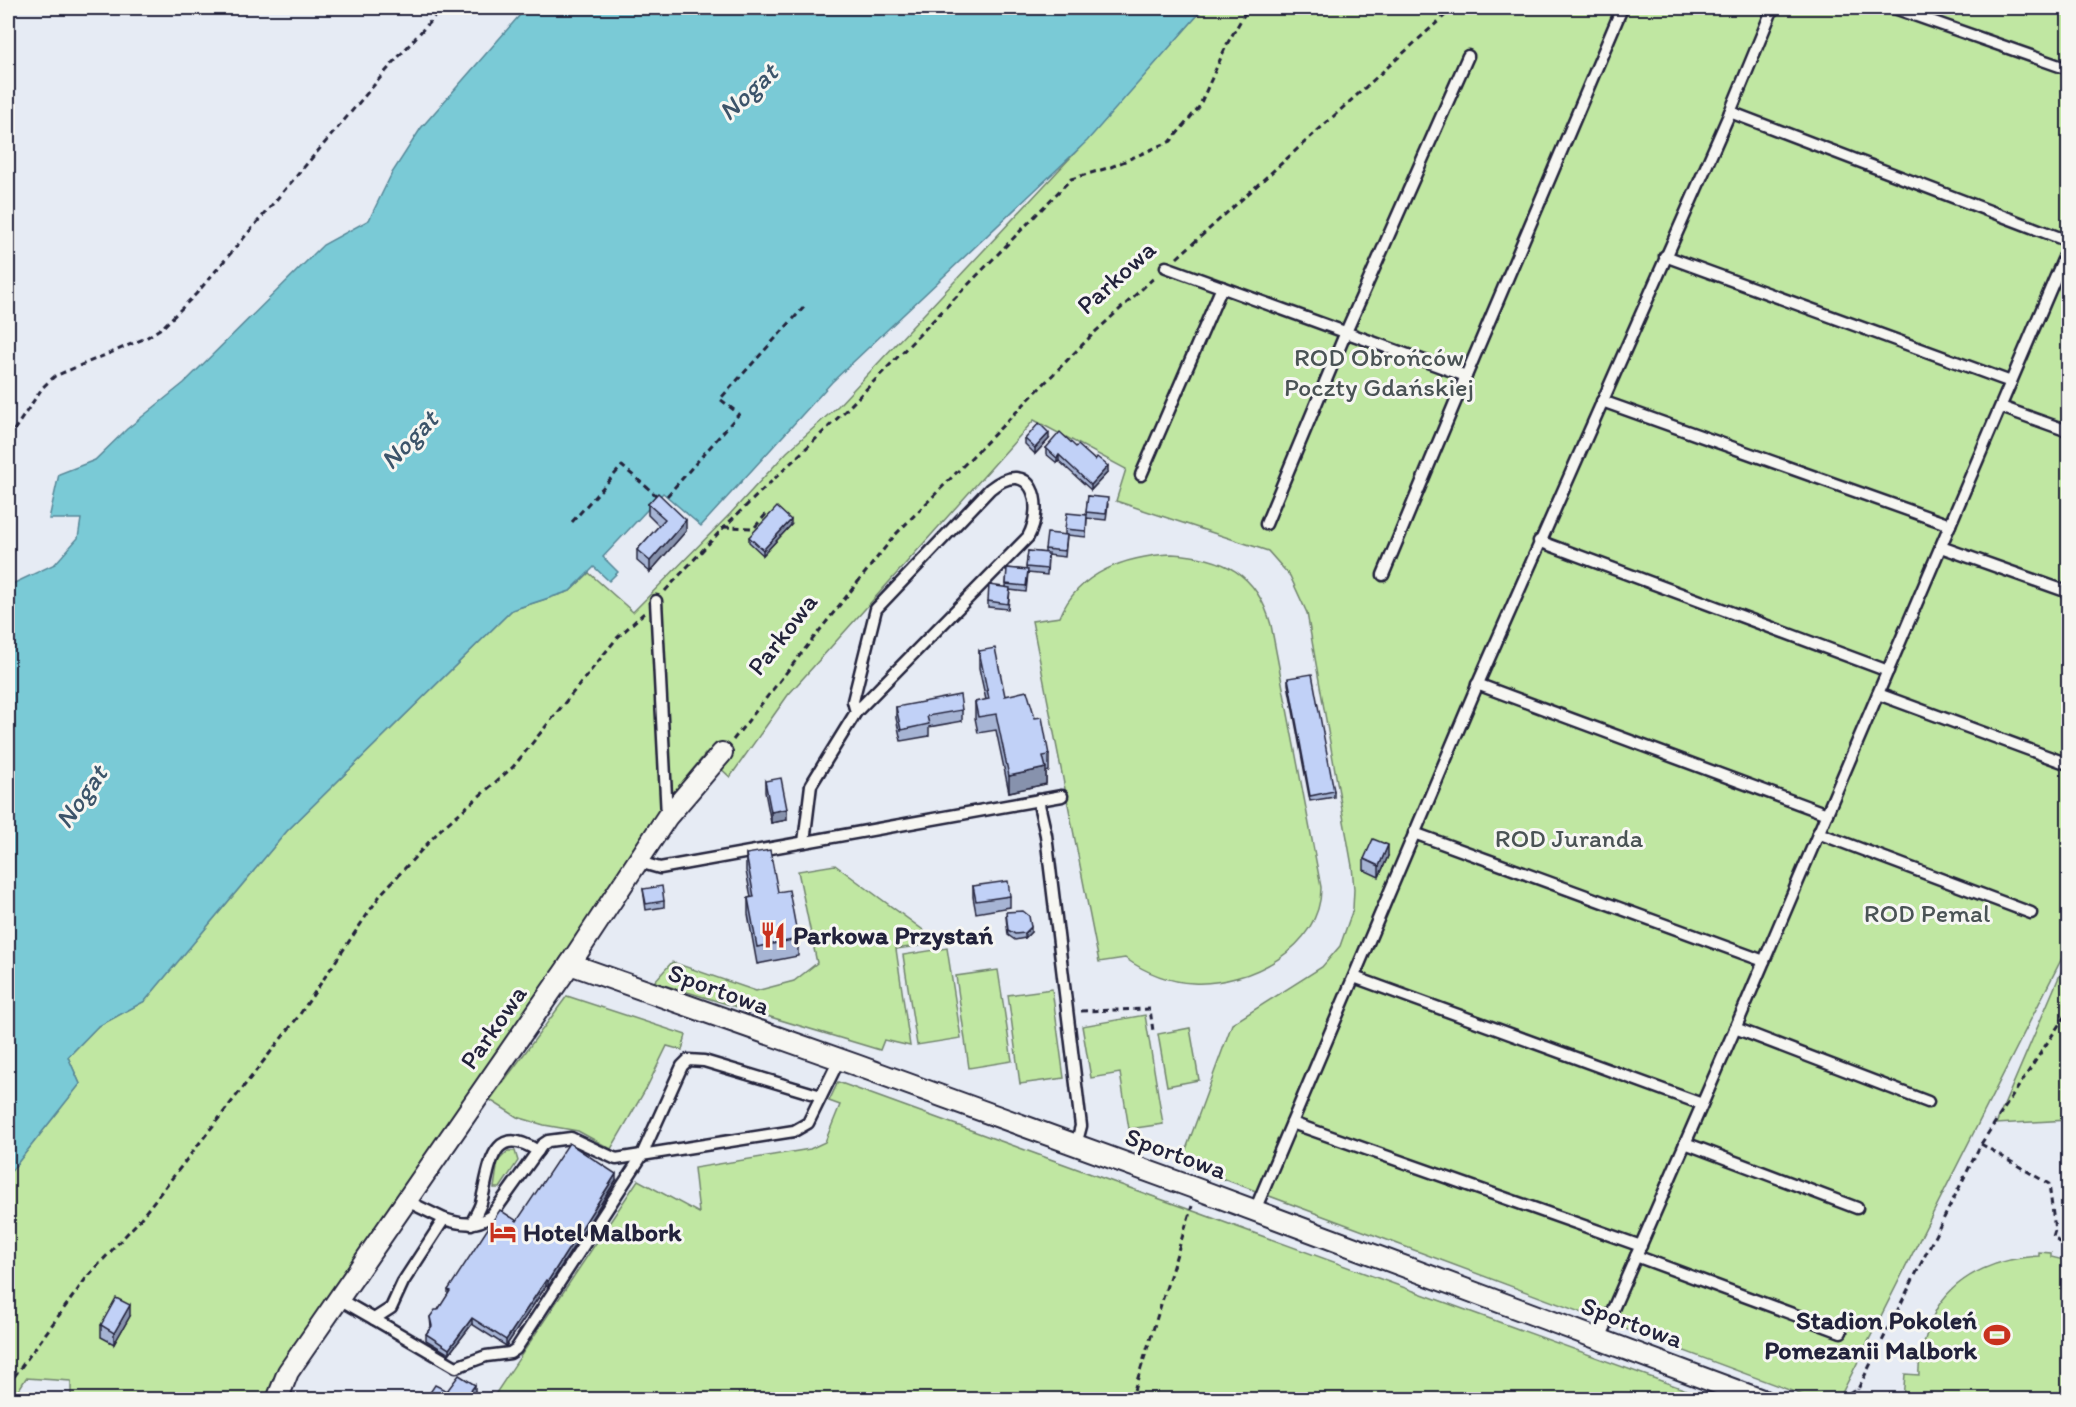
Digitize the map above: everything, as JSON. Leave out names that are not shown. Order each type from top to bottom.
[{"type":"street","name":"Parkowa","points":[[277,1400],[288,1372],[570,964],[668,817],[722,753]]},
{"type":"street","name":"Sportowa","points":[[570,964],[1255,1210],[1762,1400]]},
{"type":"lane","points":[[1383,575],[1622,8]]},
{"type":"lane","points":[[1255,1210],[1539,541],[1730,112],[1773,8]]},
{"type":"lane","points":[[1894,8],[2068,69]]},
{"type":"lane","points":[[1266,524],[1346,333],[1468,56]]},
{"type":"lane","points":[[1730,112],[2068,241]]},
{"type":"lane","points":[[1600,1339],[2011,382],[2065,266],[2068,248]]},
{"type":"lane","points":[[1665,256],[2011,382]]},
{"type":"lane","points":[[1167,267],[1466,376]]},
{"type":"lane","points":[[1141,475],[1222,287]]},
{"type":"lane","points":[[1602,401],[1950,525]]},
{"type":"lane","points":[[2001,407],[2068,431]]},
{"type":"lane","points":[[804,842],[811,785],[856,712],[1028,537],[1034,528],[1036,508],[1033,488],[1026,480],[1005,479],[990,489],[876,609],[853,701],[856,712]]},
{"type":"lane","points":[[1539,541],[1888,670]]},
{"type":"lane","points":[[1941,547],[2068,592]]},
{"type":"lane","points":[[656,601],[668,817]]},
{"type":"lane","points":[[1478,684],[1827,814]]},
{"type":"lane","points":[[1878,693],[2068,764]]},
{"type":"lane","points":[[639,862],[660,868],[1062,796]]},
{"type":"lane","points":[[1038,800],[1046,835],[1081,1126],[1076,1145]]},
{"type":"lane","points":[[1414,833],[1764,961]]},
{"type":"lane","points":[[1818,833],[2031,913]]},
{"type":"lane","points":[[1354,977],[1702,1104]]},
{"type":"lane","points":[[1735,1028],[1928,1102]]},
{"type":"lane","points":[[339,1299],[456,1367],[486,1356],[510,1353],[516,1349],[641,1156],[682,1066],[688,1060],[704,1061],[821,1096]]},
{"type":"lane","points":[[407,1201],[456,1224],[471,1224],[491,1216],[538,1151],[548,1141],[570,1138],[616,1159],[794,1131],[808,1123],[839,1060]]},
{"type":"lane","points":[[1292,1123],[1641,1246]]},
{"type":"lane","points":[[471,1224],[480,1206],[492,1157],[498,1147],[505,1142],[520,1141],[538,1151]]},
{"type":"lane","points":[[1685,1143],[1857,1208]]},
{"type":"lane","points":[[374,1319],[391,1308],[404,1282],[444,1219]]},
{"type":"lane","points":[[1636,1256],[1841,1332]]},
{"type":"path","points":[[8,439],[42,387],[55,376],[146,338],[163,327],[196,294],[386,70],[442,8]]},
{"type":"path","points":[[8,1385],[87,1278],[137,1223],[298,1017],[381,894],[441,830],[513,767],[616,638],[656,601],[724,527],[845,411],[1071,179],[1111,167],[1171,141],[1199,107],[1227,44],[1248,8]]},
{"type":"path","name":"Parkowa","points":[[722,753],[895,535],[1094,333],[1453,8]]},
{"type":"path","points":[[667,496],[739,414],[720,399],[805,306]]},
{"type":"path","points":[[572,522],[622,466],[658,497]]},
{"type":"path","points":[[724,527],[754,528],[767,513],[771,517]]},
{"type":"path","points":[[1067,1011],[1150,1009],[1153,1031]]},
{"type":"path","points":[[1857,1400],[1858,1389],[1981,1144],[2068,1011]]},
{"type":"path","points":[[1981,1144],[2049,1184],[2055,1230],[2053,1237],[2068,1246]]},
{"type":"path","points":[[1131,1400],[1197,1189]]},
{"type":"path","points":[[1830,1400],[1858,1389]]},
{"type":"green space","points":[[1204,8],[2068,8],[2068,946],[1839,1399],[1813,1399],[1181,1163],[1232,1024],[1322,967],[1340,946],[1353,909],[1352,866],[1307,613],[1290,576],[1268,551],[1116,501],[1126,469],[1034,420],[788,695],[730,777],[705,754],[655,817],[472,1104],[277,1399],[71,1399],[71,1381],[26,1378],[13,1399],[8,1399],[8,1175],[80,1084],[68,1057],[97,1027],[145,1001],[287,831],[512,610],[570,591],[589,573],[633,612],[730,514],[787,452],[838,406],[1086,141]]},
{"type":"green space","points":[[1172,554],[1207,559],[1235,571],[1257,592],[1265,607],[1271,625],[1321,887],[1318,909],[1309,928],[1295,945],[1278,959],[1258,970],[1236,978],[1214,982],[1193,983],[1166,978],[1149,972],[1125,958],[1099,962],[1032,621],[1060,617],[1068,601],[1079,588],[1106,569],[1138,558]]},
{"type":"green space","points":[[835,865],[923,930],[925,945],[896,949],[910,1046],[884,1040],[880,1050],[654,982],[672,962],[756,991],[794,981],[817,963],[798,871]]},
{"type":"green space","points":[[947,948],[961,1038],[917,1045],[903,955]]},
{"type":"green space","points":[[2068,956],[2068,1120],[1996,1124]]},
{"type":"green space","points":[[998,970],[1012,1061],[969,1068],[956,976]]},
{"type":"green space","points":[[1052,989],[1064,1078],[1020,1084],[1008,995]]},
{"type":"green space","points":[[567,996],[686,1035],[682,1050],[667,1046],[647,1087],[611,1149],[578,1131],[517,1117],[490,1100]]},
{"type":"green space","points":[[1145,1015],[1163,1124],[1129,1129],[1120,1073],[1091,1078],[1082,1026]]},
{"type":"green space","points":[[1190,1028],[1199,1080],[1167,1086],[1158,1034]]},
{"type":"green space","points":[[838,1082],[1711,1399],[492,1399],[638,1180],[699,1213],[694,1168],[810,1149],[825,1142],[840,1105],[829,1101]]},
{"type":"green space","points":[[508,1151],[515,1151],[518,1161],[500,1188],[494,1188],[498,1161]]},
{"type":"green space","name":"Stadion Pokoleń Pomezanii Malbork","points":[[2039,1252],[2051,1253],[2051,1257],[2068,1261],[2068,1399],[1903,1399],[1905,1374],[1919,1375],[1920,1358],[1928,1330],[1937,1308],[1948,1294],[1970,1276],[1983,1269],[2010,1260],[2039,1256]]},
{"type":"water","name":"Nogat","points":[[526,8],[1204,8],[1087,141],[832,382],[701,526],[663,493],[603,557],[618,572],[609,581],[594,567],[570,591],[512,610],[287,831],[145,1001],[97,1027],[68,1057],[80,1084],[8,1175],[8,586],[55,564],[78,538],[81,519],[49,519],[59,474],[95,460],[127,429],[184,383],[323,245],[369,220],[392,173],[421,128]]},
{"type":"building","points":[[1039,423],[1049,433],[1035,448],[1025,439]]},
{"type":"building","points":[[1060,432],[1076,447],[1078,445],[1095,460],[1097,457],[1108,466],[1091,485],[1059,455],[1057,458],[1046,448]]},
{"type":"building","points":[[658,493],[686,520],[650,561],[637,550],[665,519],[648,504]]},
{"type":"building","points":[[1088,496],[1108,498],[1106,514],[1086,512]]},
{"type":"building","points":[[777,507],[791,520],[763,550],[749,537]]},
{"type":"building","points":[[1067,513],[1087,515],[1086,531],[1065,529]]},
{"type":"building","points":[[1047,533],[1067,535],[1065,551],[1045,549]]},
{"type":"building","points":[[1028,551],[1048,553],[1047,569],[1026,567]]},
{"type":"building","points":[[1007,568],[1028,570],[1026,586],[1006,584]]},
{"type":"building","points":[[989,585],[1010,588],[1008,604],[988,601]]},
{"type":"building","points":[[995,648],[1005,696],[1027,691],[1035,718],[1042,717],[1049,755],[1043,756],[1046,768],[1009,776],[996,714],[978,717],[975,702],[989,699],[979,651]]},
{"type":"building","points":[[1312,674],[1334,791],[1310,796],[1288,678]]},
{"type":"building","points":[[960,695],[962,710],[927,716],[929,724],[901,730],[896,707]]},
{"type":"building","points":[[781,778],[787,809],[771,812],[765,781]]},
{"type":"building","points":[[1373,839],[1388,845],[1379,866],[1364,859]]},
{"type":"building","name":"Parkowa Przystań","points":[[770,850],[778,892],[789,890],[798,939],[757,947],[748,898],[754,897],[746,854]]},
{"type":"building","points":[[1008,881],[1010,896],[976,901],[973,886]]},
{"type":"building","points":[[662,886],[664,901],[646,904],[643,889]]},
{"type":"building","points":[[1023,911],[1029,916],[1031,927],[1025,933],[1015,934],[1008,930],[1006,912]]},
{"type":"building","points":[[569,1143],[616,1174],[548,1281],[546,1280],[506,1340],[472,1318],[449,1349],[426,1334],[432,1326],[430,1317],[435,1310],[438,1310],[450,1291],[448,1290],[500,1210],[517,1221]]},
{"type":"building","points":[[116,1298],[130,1305],[114,1333],[101,1325]]},
{"type":"building","points":[[459,1375],[475,1385],[464,1400],[425,1400],[435,1385],[447,1391]]},
{"type":"place","name":"Parkowa Przystań","points":[[773,935]]},
{"type":"place","name":"Hotel Malbork","points":[[503,1232]]},
{"type":"place","name":"Stadion Pokoleń Pomezanii Malbork","points":[[1997,1335]]},
{"type":"park label","name":"ROD Obrońców Poczty Gdańskiej","points":[[1379,372]]},
{"type":"park label","name":"ROD Juranda","points":[[1569,838]]},
{"type":"park label","name":"ROD Pemal","points":[[1927,913]]}]
